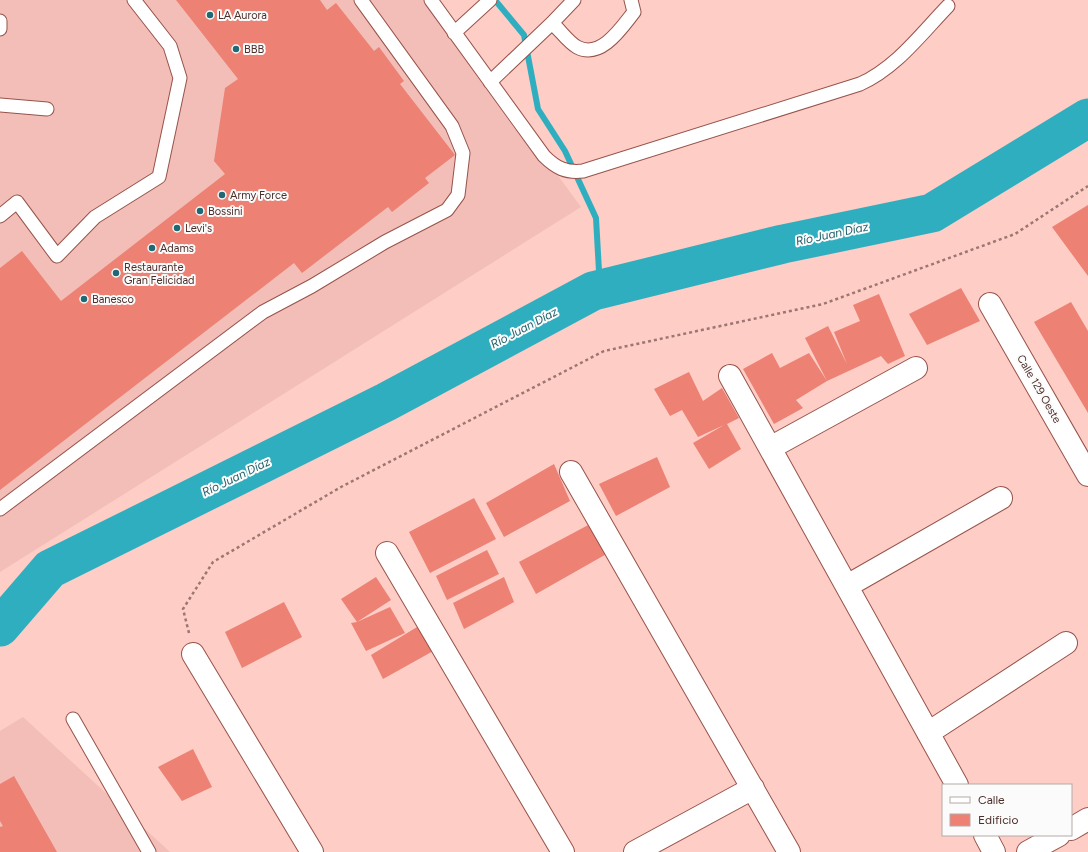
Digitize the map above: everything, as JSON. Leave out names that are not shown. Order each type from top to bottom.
[{"type":"street","name":"Calle 129 Oeste","points":[[990,304],[1088,475]]},
{"type":"street","points":[[770,448],[916,368]]},
{"type":"street","points":[[730,376],[956,784]]},
{"type":"street","points":[[571,472],[789,852]]},
{"type":"street","points":[[846,586],[1001,498]]},
{"type":"street","points":[[387,553],[563,852]]},
{"type":"street","points":[[928,732],[1066,644]]},
{"type":"street","points":[[193,654],[312,852]]},
{"type":"street","points":[[635,852],[753,788]]},
{"type":"street","points":[[1072,828],[1088,819]]},
{"type":"street","points":[[986,836],[994,852]]},
{"type":"street","points":[[1028,852],[1057,836]]},
{"type":"lane","points":[[0,216],[22,198],[57,256],[95,211],[159,177],[180,78],[170,46],[134,0]]},
{"type":"lane","points":[[0,509],[263,312],[312,286],[385,242],[447,210],[458,195],[463,153],[452,126],[361,0]]},
{"type":"lane","points":[[431,0],[544,156],[560,170],[571,172],[583,171],[860,84],[875,77],[892,64],[948,6]]},
{"type":"lane","points":[[454,33],[490,0]]},
{"type":"lane","points":[[490,82],[574,0]]},
{"type":"lane","points":[[552,23],[577,47],[587,49],[598,48],[607,43],[634,12],[631,0]]},
{"type":"lane","points":[[0,21],[0,29]]},
{"type":"lane","points":[[0,105],[47,109]]},
{"type":"lane","points":[[73,719],[149,852]]},
{"type":"path","points":[[193,654],[183,609],[212,562],[341,487],[604,351],[823,304],[1015,234],[1088,186]]},
{"type":"shaded area","points":[[0,0],[429,0],[581,207],[0,572]]},
{"type":"shaded area","points":[[23,717],[170,852],[0,852],[0,731]]},
{"type":"building","points":[[176,0],[320,0],[327,10],[336,3],[374,51],[379,47],[404,81],[400,84],[455,155],[425,178],[429,183],[392,212],[388,207],[302,273],[294,263],[0,490],[0,268],[22,251],[61,301],[225,174],[214,161],[225,88],[238,79]]},
{"type":"building","points":[[1088,205],[1088,276],[1052,227]]},
{"type":"building","points":[[961,288],[980,321],[927,345],[909,314]]},
{"type":"building","points":[[879,294],[905,356],[888,364],[881,356],[827,381],[805,338],[828,326],[847,364],[834,332],[860,321],[853,305]]},
{"type":"building","points":[[1071,302],[1088,331],[1088,413],[1034,322]]},
{"type":"building","points":[[772,353],[780,368],[809,353],[827,381],[796,400],[803,408],[774,424],[743,369]]},
{"type":"building","points":[[689,372],[703,401],[722,388],[739,418],[727,424],[741,449],[709,469],[693,443],[724,425],[698,437],[682,410],[670,416],[654,389]]},
{"type":"building","points":[[657,457],[670,487],[616,516],[599,484]]},
{"type":"building","points":[[554,464],[570,501],[504,537],[486,503]]},
{"type":"building","points":[[474,498],[496,539],[430,573],[409,532]]},
{"type":"building","points":[[592,523],[610,552],[536,594],[519,562]]},
{"type":"building","points":[[487,550],[499,574],[447,600],[436,576]]},
{"type":"building","points":[[376,577],[391,600],[357,622],[341,599]]},
{"type":"building","points":[[504,577],[514,602],[464,629],[453,603]]},
{"type":"building","points":[[284,602],[302,637],[242,668],[225,632]]},
{"type":"building","points":[[390,607],[405,633],[366,651],[351,623],[357,622]]},
{"type":"building","points":[[422,624],[435,650],[383,679],[371,655]]},
{"type":"building","points":[[193,749],[212,787],[182,801],[158,767]]},
{"type":"building","points":[[14,776],[57,852],[0,852],[0,827],[3,826],[0,821],[0,784]]},
{"type":"waterway","points":[[495,0],[524,35],[538,109],[565,151],[596,218],[600,289]]},
{"type":"waterway","name":"Río Juan Díaz","points":[[0,627],[50,569],[386,402],[593,291],[783,244],[932,213],[1088,118]]},
{"type":"place","name":"LA Aurora","points":[[210,15]]},
{"type":"place","name":"BBB","points":[[236,49]]},
{"type":"place","name":"Army Force","points":[[222,195]]},
{"type":"place","name":"Bossini","points":[[200,211]]},
{"type":"place","name":"Levi's","points":[[177,228]]},
{"type":"place","name":"Adams","points":[[152,248]]},
{"type":"place","name":"Restaurante Gran Felicidad","points":[[116,273]]},
{"type":"place","name":"Banesco","points":[[84,299]]}]
